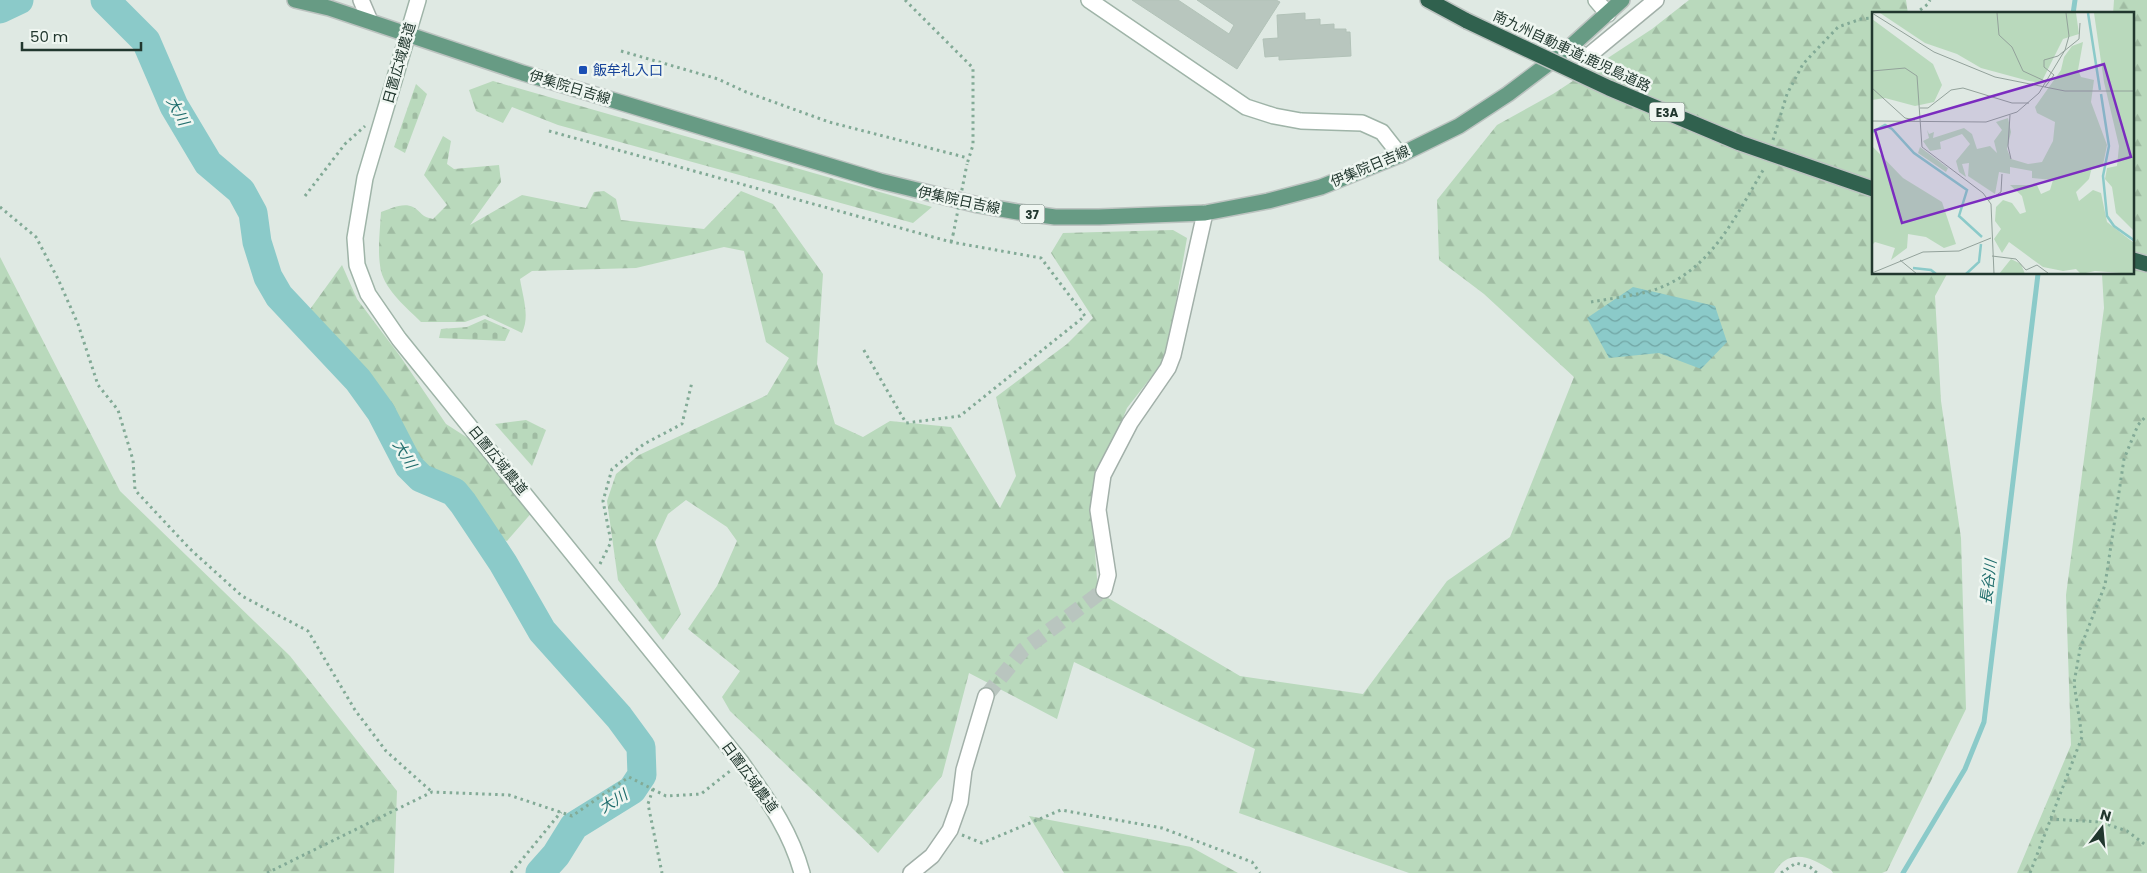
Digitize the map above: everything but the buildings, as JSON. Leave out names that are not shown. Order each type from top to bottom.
[{"type":"highway","name":"南九州自動車道;鹿児島道路","points":[[1428,0],[1467,21],[1609,88],[1740,143],[1872,189]]},
{"type":"highway","points":[[2134,260],[2147,264]]},
{"type":"main road","name":"伊集院日吉線","points":[[295,0],[330,8],[407,36],[524,73],[880,181],[978,205],[1055,216],[1099,217],[1205,213],[1268,201],[1321,187],[1400,155],[1459,126],[1508,94],[1570,48],[1622,0]]},
{"type":"street","points":[[361,0],[370,21]]},
{"type":"street","name":"日置広域農道","points":[[418,0],[365,178],[358,210],[355,252],[368,294],[399,339],[740,762],[778,815],[798,858],[802,873]]},
{"type":"street","points":[[1089,0],[1246,107],[1274,116],[1301,121],[1362,123],[1382,132],[1400,155]]},
{"type":"street","points":[[1596,0],[1608,14]]},
{"type":"street","points":[[1570,48],[1586,57],[1656,0]]},
{"type":"street","points":[[1104,590],[1108,575],[1098,510],[1103,475],[1130,423],[1168,368],[1173,355],[1205,213]]},
{"type":"street","points":[[911,873],[932,856],[950,830],[960,802],[964,770],[986,696]]},
{"type":"path","points":[[905,0],[974,68],[973,145],[968,158],[951,242]]},
{"type":"path","points":[[1918,12],[1930,0]]},
{"type":"path","points":[[1771,147],[1787,94],[1803,64],[1838,27],[1861,19],[1872,18]]},
{"type":"path","points":[[621,51],[718,79],[746,92],[829,122],[968,158]]},
{"type":"path","points":[[305,196],[345,144],[366,125]]},
{"type":"path","points":[[549,131],[951,242],[1041,258],[1085,316],[960,416],[906,423],[862,347]]},
{"type":"path","points":[[1590,302],[1649,291],[1680,277],[1706,258],[1720,241],[1766,165]]},
{"type":"path","points":[[0,207],[36,237],[58,279],[78,324],[98,385],[118,410],[132,460],[135,490],[190,549],[242,596],[308,631],[355,710],[386,751],[432,792]]},
{"type":"path","points":[[593,578],[611,542],[603,501],[612,469],[644,444],[682,424],[692,382]]},
{"type":"path","points":[[2030,873],[2082,737],[2074,683],[2080,649],[2105,584],[2124,459],[2138,425],[2147,415]]},
{"type":"path","points":[[267,873],[432,792],[509,795],[572,816],[629,777],[666,796],[701,794],[740,762]]},
{"type":"path","points":[[653,789],[648,804],[662,873]]},
{"type":"path","points":[[950,830],[982,843],[1061,810],[1162,828],[1252,862],[1260,873]]},
{"type":"path","points":[[511,873],[560,812]]},
{"type":"path","points":[[2050,819],[2100,822],[2127,831],[2147,846]]},
{"type":"path","points":[[1782,873],[1796,863],[1810,867],[1817,873]]},
{"type":"green space","points":[[1689,0],[1906,0],[1908,12],[1872,12],[1872,275],[1946,275],[1935,296],[1941,401],[1961,538],[1966,709],[1887,871],[1882,873],[1833,873],[1816,861],[1808,858],[1793,857],[1780,865],[1774,873],[1409,873],[1239,813],[1255,749],[1074,662],[1057,719],[969,673],[942,776],[878,853],[730,711],[722,697],[740,671],[688,629],[717,586],[737,541],[727,527],[686,500],[668,514],[655,542],[681,614],[663,640],[618,580],[607,501],[616,474],[639,455],[767,395],[789,358],[766,342],[744,251],[724,247],[636,268],[532,271],[520,279],[526,313],[522,333],[484,315],[465,322],[421,322],[392,292],[381,271],[379,249],[381,212],[405,205],[413,207],[426,217],[433,219],[447,205],[424,175],[443,136],[451,141],[447,164],[454,169],[499,165],[501,182],[470,225],[522,195],[586,208],[594,192],[604,191],[616,199],[621,220],[704,229],[741,191],[773,204],[823,274],[817,364],[835,424],[863,437],[890,421],[951,427],[1000,508],[1016,476],[996,397],[1067,344],[1093,318],[1051,253],[1063,233],[1173,230],[1187,238],[1166,358],[1127,408],[1091,497],[1098,592],[1240,676],[1363,694],[1447,581],[1510,537],[1574,377],[1484,294],[1439,260],[1437,200],[1497,125],[1553,94],[1652,29]]},
{"type":"green space","points":[[2114,0],[2147,0],[2147,873],[2017,873],[2071,745],[2066,595],[2104,308],[2102,275],[2134,275],[2134,12],[2113,12]]},
{"type":"green space","points":[[493,81],[932,207],[913,223],[558,125],[512,107],[503,123],[476,111],[469,90]]},
{"type":"green space","points":[[416,84],[427,94],[405,153],[394,147]]},
{"type":"green space","points":[[0,257],[120,491],[290,656],[397,791],[394,873],[0,873]]},
{"type":"green space","points":[[342,265],[357,299],[400,356],[446,424],[496,456],[534,510],[507,541],[498,538],[452,480],[412,458],[360,369],[308,312]]},
{"type":"green space","points":[[485,319],[510,330],[505,341],[439,338],[441,329],[467,327]]},
{"type":"green space","points":[[526,420],[546,430],[532,466],[495,424]]},
{"type":"green space","points":[[1029,816],[1191,847],[1238,873],[1064,873]]},
{"type":"water","points":[[1633,287],[1715,306],[1727,342],[1701,369],[1659,353],[1609,358],[1587,318]]},
{"type":"waterway","name":"大川","points":[[0,9],[19,0]]},
{"type":"waterway","name":"大川","points":[[105,0],[146,41],[174,106],[208,163],[241,191],[253,213],[257,242],[268,277],[279,296],[358,380],[381,412],[409,466],[421,478],[454,492],[463,503],[503,563],[542,631],[619,717],[641,747],[642,775],[632,790],[574,826],[556,855],[540,873]]},
{"type":"waterway","name":"長谷川","points":[[2073,12],[2075,0]]},
{"type":"waterway","name":"長谷川","points":[[1903,873],[1965,769],[1984,722],[2038,275]]},
{"type":"tunnel","points":[[986,696],[1023,650],[1104,590]]},
{"type":"place","name":"飯牟礼入口","points":[[583,70]]}]
